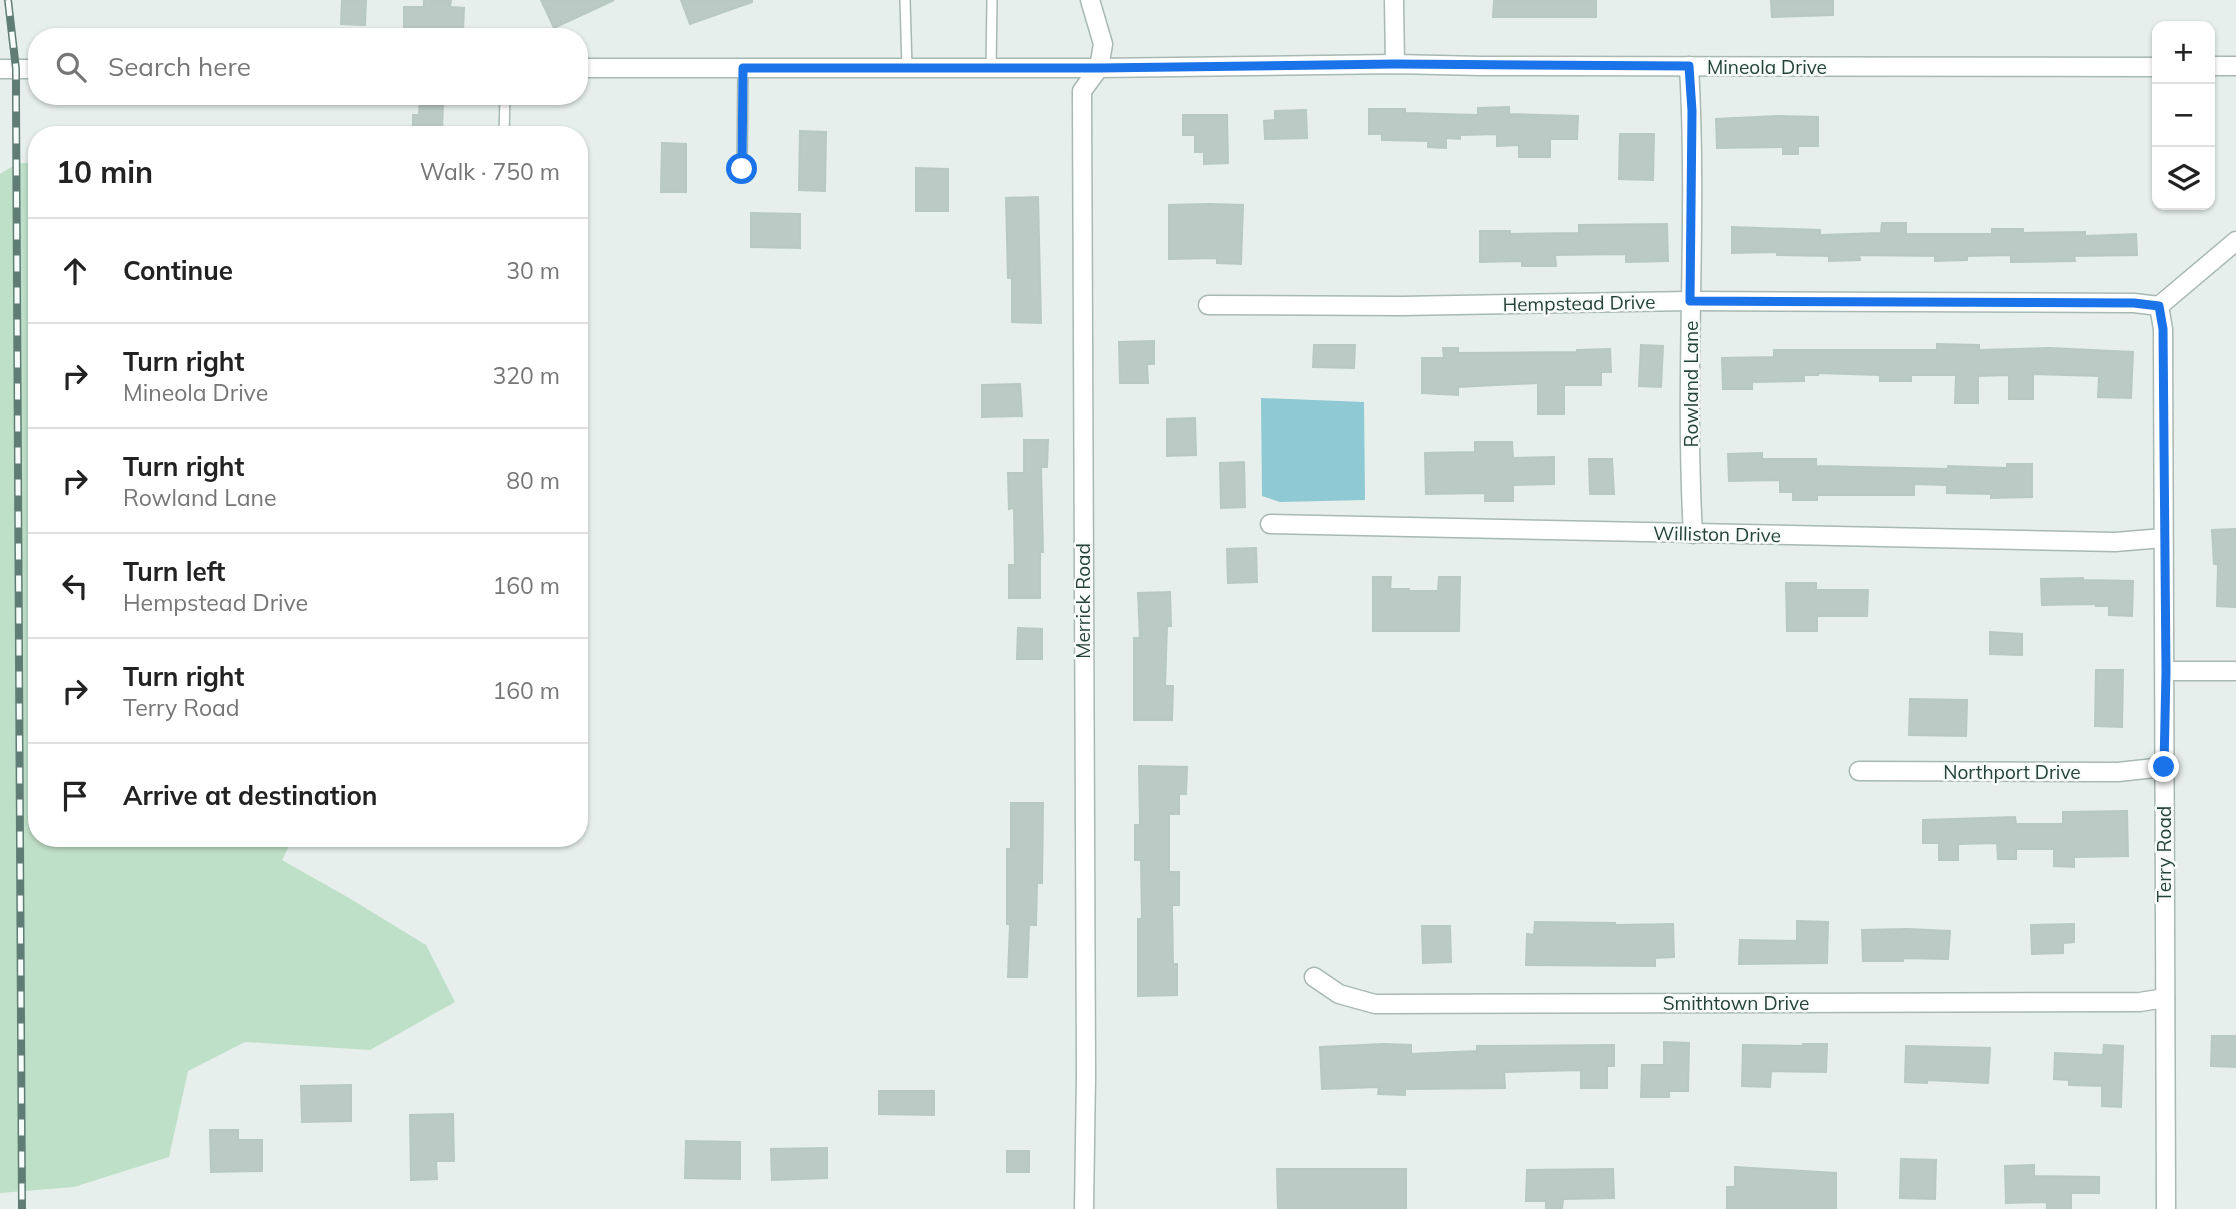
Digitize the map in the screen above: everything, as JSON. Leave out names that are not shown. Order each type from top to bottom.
[{"type":"street","name":"Merrick Road","points":[[1084,1209],[1086,1062],[1082,91],[1099,68],[1102,44],[1090,0]]},
{"type":"street","points":[[1394,0],[1395,64]]},
{"type":"street","name":"Mineola Drive","points":[[588,68],[1099,68],[1395,64],[2152,66]]},
{"type":"street","name":"Rowland Lane","points":[[1689,66],[1692,111],[1690,301],[1693,534]]},
{"type":"street","points":[[2215,66],[2236,66]]},
{"type":"street","points":[[0,69],[28,69]]},
{"type":"street","points":[[2159,306],[2236,241]]},
{"type":"street","name":"Hempstead Drive","points":[[1208,305],[1401,306],[1690,301],[2134,303],[2159,306]]},
{"type":"street","name":"Terry Road","points":[[2159,306],[2163,329],[2166,671],[2166,1209]]},
{"type":"street","name":"Williston Drive","points":[[1270,524],[2115,542],[2163,538]]},
{"type":"street","points":[[2166,671],[2236,671]]},
{"type":"street","name":"Northport Drive","points":[[1859,771],[2118,772],[2164,767]]},
{"type":"street","name":"Smithtown Drive","points":[[1314,977],[1339,994],[1375,1004],[2140,1002],[2165,998]]},
{"type":"lane","points":[[905,0],[907,68]]},
{"type":"lane","points":[[991,68],[992,0]]},
{"type":"lane","points":[[742,169],[743,68]]},
{"type":"lane","points":[[504,126],[505,105]]},
{"type":"green space","points":[[18,163],[28,163],[28,847],[288,847],[282,860],[426,945],[455,1002],[370,1050],[245,1042],[188,1071],[169,1157],[74,1187],[0,1193],[0,174]]},
{"type":"water","points":[[1261,398],[1364,402],[1365,500],[1280,502],[1262,496]]},
{"type":"building","points":[[342,0],[366,0],[365,25],[341,24]]},
{"type":"building","points":[[424,0],[451,0],[450,7],[464,8],[463,28],[404,28],[404,7],[424,7]]},
{"type":"building","points":[[541,0],[614,0],[554,28]]},
{"type":"building","points":[[681,0],[752,0],[752,2],[690,24]]},
{"type":"building","points":[[1494,0],[1596,0],[1596,17],[1493,17]]},
{"type":"building","points":[[1771,0],[1833,0],[1833,15],[1772,17]]},
{"type":"building","points":[[420,105],[443,105],[442,126],[413,126],[413,115],[419,115]]},
{"type":"building","points":[[1509,107],[1509,114],[1578,116],[1577,139],[1550,139],[1550,157],[1519,157],[1519,145],[1497,146],[1497,134],[1446,138],[1446,148],[1428,147],[1428,141],[1382,140],[1382,134],[1369,134],[1369,109],[1478,115],[1478,108]]},
{"type":"building","points":[[1306,110],[1307,138],[1265,139],[1264,121],[1275,120],[1275,111]]},
{"type":"building","points":[[1183,115],[1227,115],[1228,163],[1204,164],[1204,152],[1195,152],[1195,135],[1183,135]]},
{"type":"building","points":[[1818,117],[1818,146],[1798,146],[1798,154],[1783,154],[1783,147],[1717,148],[1716,119]]},
{"type":"building","points":[[800,131],[826,132],[825,191],[799,190]]},
{"type":"building","points":[[1620,134],[1654,134],[1653,180],[1619,179]]},
{"type":"building","points":[[662,143],[686,144],[686,192],[661,192]]},
{"type":"building","points":[[916,168],[948,169],[948,211],[916,211]]},
{"type":"building","points":[[1038,197],[1041,323],[1012,322],[1012,278],[1008,278],[1006,198]]},
{"type":"building","points":[[1169,205],[1243,205],[1241,264],[1217,263],[1217,258],[1169,259]]},
{"type":"building","points":[[751,213],[800,214],[800,248],[751,247]]},
{"type":"building","points":[[1882,223],[1906,223],[1906,234],[1992,234],[1992,229],[2023,229],[2023,233],[2085,232],[2085,236],[2136,234],[2137,255],[2074,256],[2075,261],[2011,262],[2011,255],[1967,256],[1967,260],[1935,261],[1935,256],[1859,255],[1860,260],[1829,261],[1829,256],[1777,255],[1777,252],[1732,253],[1732,227],[1820,230],[1820,235],[1881,233]]},
{"type":"building","points":[[1667,224],[1668,261],[1626,262],[1626,254],[1555,255],[1556,266],[1522,266],[1522,261],[1480,262],[1480,231],[1510,231],[1510,234],[1579,233],[1579,225]]},
{"type":"building","points":[[1154,341],[1154,364],[1147,364],[1148,383],[1120,383],[1119,342]]},
{"type":"building","points":[[1937,344],[1979,345],[1979,350],[2049,348],[2133,352],[2131,398],[2098,397],[2099,376],[2033,374],[2033,399],[2009,399],[2009,375],[1978,376],[1978,403],[1955,403],[1956,375],[1911,375],[1911,381],[1880,381],[1880,375],[1818,373],[1804,375],[1804,381],[1752,382],[1752,389],[1723,389],[1722,358],[1774,357],[1774,350],[1937,350]]},
{"type":"building","points":[[1314,345],[1355,345],[1354,368],[1313,367]]},
{"type":"building","points":[[1641,345],[1663,346],[1661,387],[1639,386]]},
{"type":"building","points":[[1443,348],[1458,348],[1458,353],[1577,352],[1610,349],[1611,372],[1601,372],[1601,385],[1564,385],[1564,414],[1538,414],[1538,383],[1458,387],[1458,395],[1422,393],[1422,358],[1444,358]]},
{"type":"building","points":[[1020,384],[1022,416],[982,417],[982,385]]},
{"type":"building","points":[[1195,418],[1196,455],[1167,456],[1167,419]]},
{"type":"building","points":[[1024,440],[1048,440],[1047,467],[1041,467],[1043,552],[1040,552],[1040,598],[1009,598],[1009,565],[1015,565],[1014,508],[1009,509],[1008,473],[1024,473]]},
{"type":"building","points":[[1475,442],[1512,442],[1513,458],[1554,457],[1554,484],[1513,485],[1513,501],[1485,501],[1485,493],[1426,494],[1425,453],[1475,452]]},
{"type":"building","points":[[1762,453],[1762,459],[1816,459],[1816,466],[1948,469],[1948,466],[2007,468],[2007,464],[2032,464],[2032,497],[1991,498],[1991,494],[1947,493],[1947,485],[1914,484],[1914,495],[1817,495],[1817,500],[1793,500],[1793,492],[1780,492],[1780,480],[1729,481],[1728,454]]},
{"type":"building","points":[[1589,459],[1612,459],[1614,494],[1590,494]]},
{"type":"building","points":[[1244,462],[1245,507],[1221,508],[1220,463]]},
{"type":"building","points":[[2236,529],[2236,607],[2217,606],[2218,564],[2214,564],[2212,530]]},
{"type":"building","points":[[1256,548],[1257,582],[1228,583],[1227,549]]},
{"type":"building","points":[[1373,577],[1391,577],[1390,589],[1438,591],[1439,577],[1460,577],[1459,631],[1373,631]]},
{"type":"building","points":[[2041,579],[2133,581],[2132,616],[2109,615],[2109,606],[2096,604],[2042,605]]},
{"type":"building","points":[[1786,583],[1816,583],[1816,590],[1868,590],[1867,616],[1817,616],[1817,631],[1787,631]]},
{"type":"building","points":[[1170,592],[1171,626],[1167,626],[1165,686],[1173,686],[1172,720],[1134,720],[1134,638],[1140,638],[1138,593]]},
{"type":"building","points":[[1018,628],[1042,629],[1042,659],[1017,659]]},
{"type":"building","points":[[1990,632],[2022,634],[2022,655],[1990,654]]},
{"type":"building","points":[[2096,670],[2123,670],[2122,727],[2095,726]]},
{"type":"building","points":[[1910,699],[1967,700],[1966,736],[1909,735]]},
{"type":"building","points":[[1139,766],[1187,767],[1186,794],[1179,794],[1179,814],[1169,814],[1169,872],[1179,872],[1179,905],[1172,905],[1173,964],[1177,964],[1177,995],[1138,996],[1138,919],[1142,919],[1141,860],[1135,860],[1135,825],[1140,825]]},
{"type":"building","points":[[1011,803],[1043,803],[1042,883],[1037,883],[1036,925],[1029,925],[1027,977],[1008,977],[1010,924],[1007,924],[1007,849],[1011,849]]},
{"type":"building","points":[[2127,811],[2128,856],[2074,857],[2074,867],[2054,866],[2054,849],[2016,849],[2016,859],[1998,859],[1997,843],[1958,844],[1958,860],[1939,860],[1939,843],[1923,843],[1923,820],[2015,817],[2016,824],[2063,824],[2063,812]]},
{"type":"building","points":[[1797,921],[1828,922],[1827,963],[1739,964],[1740,940],[1797,941]]},
{"type":"building","points":[[1535,922],[1673,924],[1674,957],[1655,958],[1655,966],[1526,965],[1527,934],[1534,935]]},
{"type":"building","points":[[2074,924],[2074,942],[2063,943],[2063,953],[2032,954],[2031,925]]},
{"type":"building","points":[[1422,926],[1450,926],[1451,962],[1423,963]]},
{"type":"building","points":[[1862,930],[1950,931],[1948,959],[1863,961]]},
{"type":"building","points":[[2212,1036],[2236,1036],[2236,1067],[2211,1066]]},
{"type":"building","points":[[1664,1042],[1689,1043],[1688,1091],[1669,1091],[1669,1097],[1641,1097],[1642,1065],[1664,1065]]},
{"type":"building","points":[[1827,1044],[1826,1072],[1771,1071],[1770,1087],[1742,1086],[1743,1045]]},
{"type":"building","points":[[1411,1045],[1411,1054],[1477,1051],[1477,1046],[1614,1045],[1614,1066],[1607,1066],[1607,1088],[1581,1088],[1581,1070],[1504,1072],[1505,1088],[1405,1089],[1405,1095],[1378,1094],[1379,1087],[1322,1089],[1320,1047]]},
{"type":"building","points":[[2104,1045],[2123,1046],[2121,1107],[2102,1106],[2102,1086],[2069,1085],[2069,1080],[2054,1079],[2055,1053],[2103,1055]]},
{"type":"building","points":[[1906,1046],[1990,1048],[1988,1083],[1927,1080],[1927,1083],[1905,1082]]},
{"type":"building","points":[[351,1085],[351,1121],[302,1122],[301,1086]]},
{"type":"building","points":[[879,1091],[934,1091],[934,1115],[879,1114]]},
{"type":"building","points":[[453,1114],[454,1161],[436,1161],[437,1179],[411,1180],[410,1115]]},
{"type":"building","points":[[210,1130],[238,1130],[238,1140],[262,1140],[262,1171],[211,1172]]},
{"type":"building","points":[[686,1141],[740,1142],[740,1179],[685,1178]]},
{"type":"building","points":[[827,1148],[827,1178],[772,1180],[771,1149]]},
{"type":"building","points":[[1007,1151],[1029,1151],[1029,1172],[1007,1172]]},
{"type":"building","points":[[1901,1159],[1936,1160],[1935,1199],[1900,1198]]},
{"type":"building","points":[[2034,1165],[2034,1176],[2099,1177],[2099,1193],[2071,1193],[2071,1209],[2047,1209],[2047,1202],[2006,1203],[2005,1166]]},
{"type":"building","points":[[1735,1167],[1836,1173],[1836,1209],[1727,1209],[1727,1187],[1735,1187]]},
{"type":"building","points":[[1277,1169],[1406,1169],[1406,1209],[1278,1209]]},
{"type":"building","points":[[1613,1169],[1614,1198],[1563,1199],[1562,1209],[1546,1209],[1546,1201],[1526,1201],[1527,1170]]},
{"type":"railway","points":[[8,0],[16,69],[22,1209]]},
{"type":"route","points":[[742,169],[743,68],[1099,68],[1395,64],[1689,66],[1692,111],[1690,301],[2134,303],[2159,306],[2163,329],[2166,671],[2164,767]]}]
